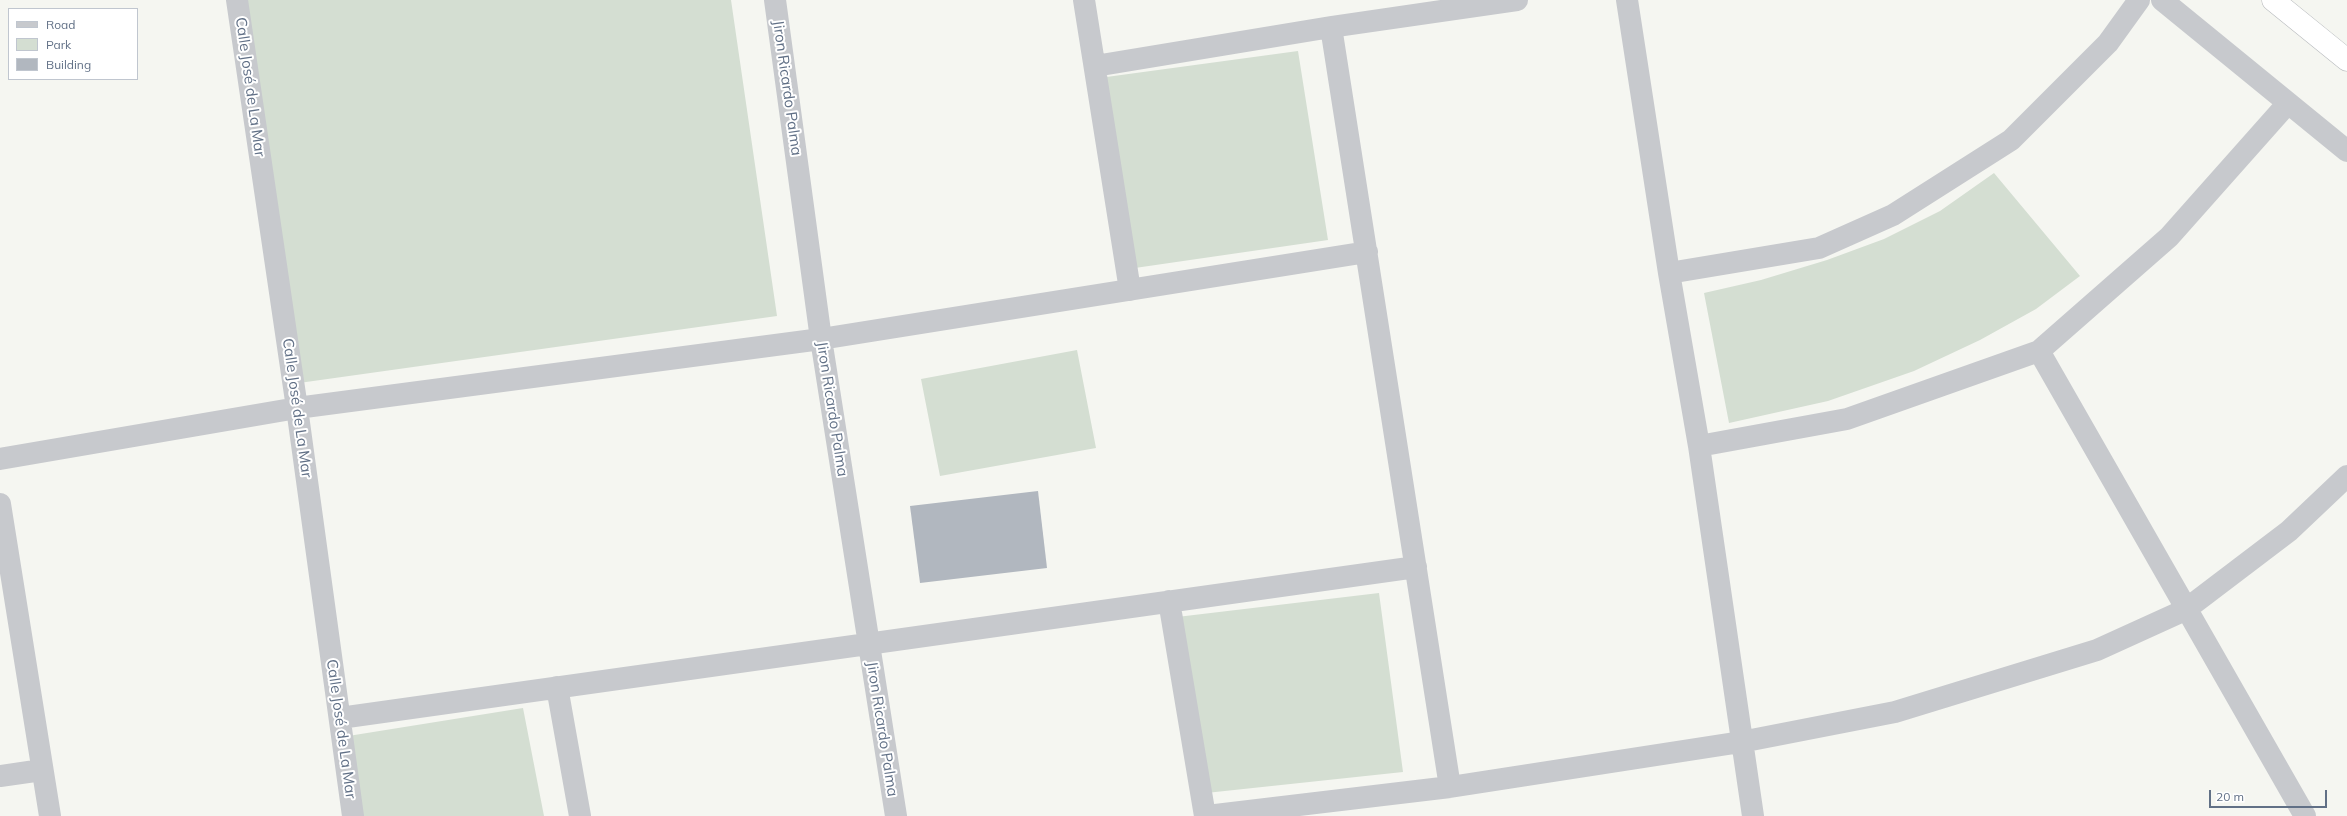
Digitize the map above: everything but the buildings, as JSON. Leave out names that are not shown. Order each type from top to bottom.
[{"type":"highway","points":[[2273,0],[2347,60]]},
{"type":"street","name":"Calle José de La Mar","points":[[237,0],[297,408],[353,816]]},
{"type":"street","name":"Jiron Ricardo Palma","points":[[775,0],[821,339],[896,816]]},
{"type":"street","points":[[1084,0],[1130,290]]},
{"type":"street","points":[[1095,66],[1331,26],[1518,0]]},
{"type":"street","points":[[1627,0],[1669,273],[1699,446],[1753,816]]},
{"type":"street","points":[[1669,273],[1819,248],[1893,215],[2011,140],[2108,43],[2140,0]]},
{"type":"street","points":[[2162,0],[2347,151]]},
{"type":"street","points":[[1331,26],[1450,787]]},
{"type":"street","points":[[1699,446],[1847,418],[2038,351],[2169,237],[2288,103]]},
{"type":"street","points":[[0,459],[297,408],[821,339],[1367,252]]},
{"type":"street","points":[[2038,351],[2185,610],[2305,816]]},
{"type":"street","points":[[1169,602],[1206,816],[1450,787],[1741,742],[1895,712],[2097,650],[2185,610],[2289,531],[2347,476]]},
{"type":"street","points":[[0,504],[50,816]]},
{"type":"street","points":[[340,718],[1416,567]]},
{"type":"street","points":[[557,687],[580,816]]},
{"type":"street","points":[[0,776],[42,770]]},
{"type":"green space","points":[[245,0],[731,0],[777,316],[299,383]]},
{"type":"green space","points":[[1298,51],[1328,240],[1128,269],[1099,78]]},
{"type":"green space","points":[[1994,173],[2080,276],[2036,309],[1980,340],[1914,371],[1828,401],[1729,423],[1704,293],[1761,280],[1827,260],[1884,239],[1940,211]]},
{"type":"green space","points":[[1077,350],[1096,448],[940,476],[921,379]]},
{"type":"green space","points":[[1379,593],[1403,772],[1206,793],[1177,617]]},
{"type":"green space","points":[[523,708],[544,816],[353,816],[342,737]]}]
